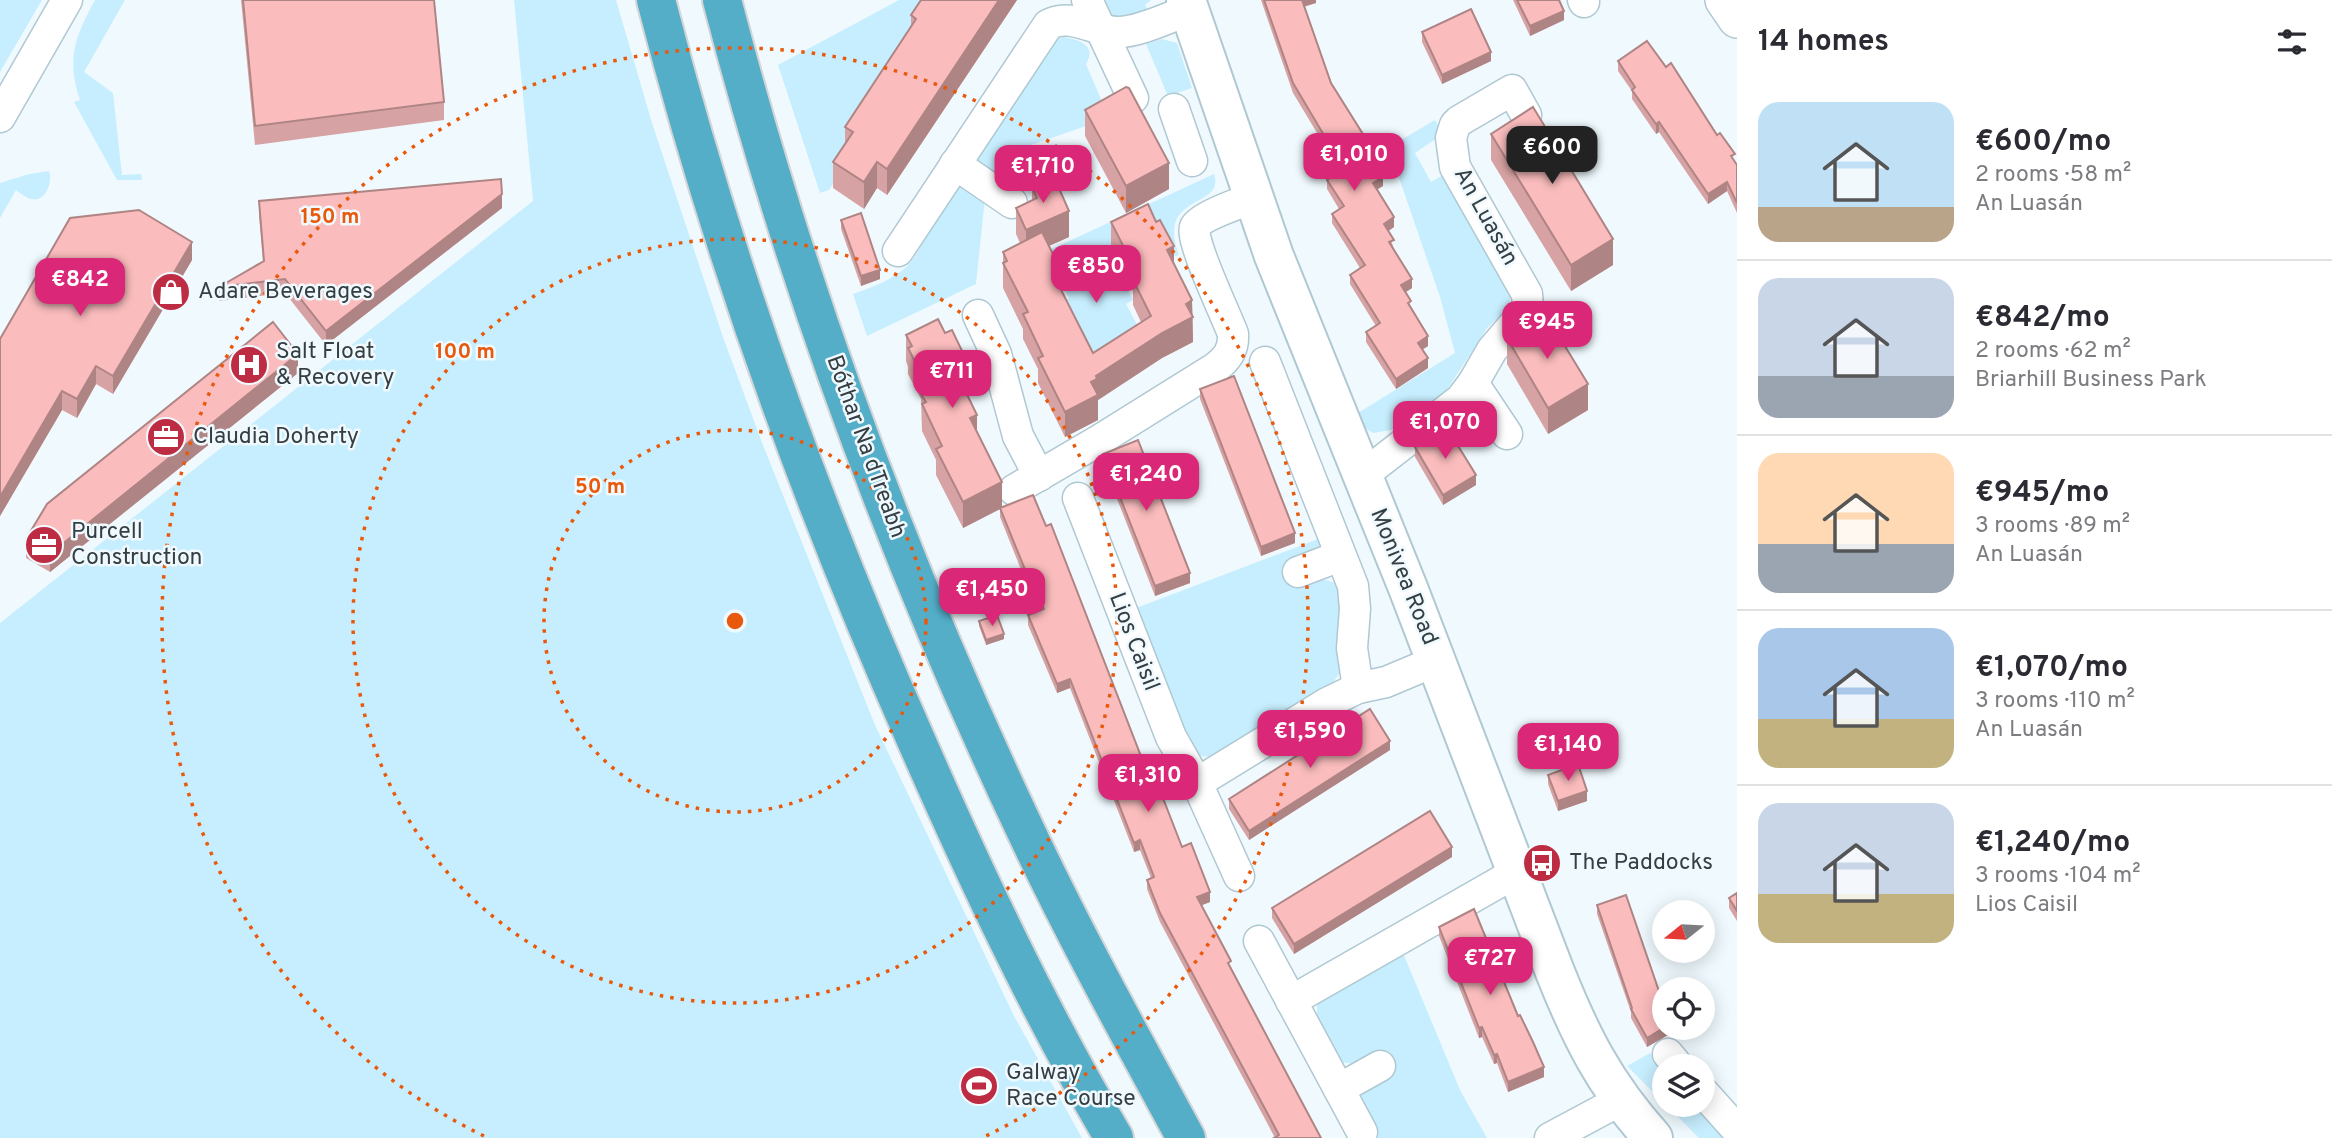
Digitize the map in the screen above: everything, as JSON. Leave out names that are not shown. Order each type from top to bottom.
[{"type":"highway","points":[[656,0],[691,128],[763,355],[861,613],[969,857],[1037,994],[1114,1138]]},
{"type":"highway","name":"Bóthar Na dTreabh","points":[[722,0],[764,152],[818,320],[914,579],[1024,828],[1091,961],[1186,1138]]},
{"type":"main road","name":"Monivea Road","points":[[1188,5],[1253,198],[1303,331],[1436,661],[1576,1024],[1596,1062],[1621,1100],[1653,1138]]},
{"type":"street","points":[[0,117],[67,0]]},
{"type":"street","points":[[1087,0],[1133,98]]},
{"type":"street","points":[[1724,0],[1737,19]]},
{"type":"street","points":[[898,251],[1048,25],[1062,20],[1101,30],[1125,32],[1188,5]]},
{"type":"street","name":"An Luasán","points":[[1362,476],[1453,406],[1473,383],[1492,349],[1528,309],[1529,298],[1455,167],[1451,138],[1459,121],[1512,90],[1527,115]]},
{"type":"street","points":[[1183,134],[1226,117]]},
{"type":"street","points":[[955,164],[1012,203]]},
{"type":"street","points":[[978,315],[996,354],[1018,436],[1027,483],[1215,368],[1228,356],[1232,348],[1233,334],[1193,231],[1195,226],[1206,218],[1253,198]]},
{"type":"street","points":[[1265,362],[1355,597],[1352,648],[1359,688]]},
{"type":"street","points":[[1473,383],[1507,434]]},
{"type":"street","name":"Lios Caisil","points":[[1078,498],[1171,737],[1197,783],[1239,876]]},
{"type":"street","points":[[1298,572],[1340,556]]},
{"type":"street","points":[[1197,783],[1327,702],[1436,661]]},
{"type":"street","points":[[1291,1001],[1517,872]]},
{"type":"street","points":[[1259,941],[1362,1132]]},
{"type":"street","points":[[1339,1089],[1380,1066]]},
{"type":"street","points":[[1550,1138],[1621,1100]]},
{"type":"street","points":[[1715,1105],[1737,1130]]},
{"type":"shaded area","points":[[0,0],[42,0],[0,72]]},
{"type":"shaded area","points":[[95,0],[125,0],[84,72],[113,93],[122,175],[141,174],[142,180],[117,180],[74,102],[80,100],[74,72],[75,48],[82,25]]},
{"type":"shaded area","points":[[514,0],[616,0],[652,123],[723,337],[761,440],[875,725],[1014,1016],[1082,1138],[0,1138],[0,623],[533,201]]},
{"type":"shaded area","points":[[899,0],[920,0],[924,12],[849,159],[829,190],[820,193],[778,65]]},
{"type":"shaded area","points":[[1102,0],[1151,0],[1145,5],[1148,12],[1125,20],[1109,13]]},
{"type":"shaded area","points":[[1064,37],[1081,42],[1088,48],[1090,53],[1086,64],[1109,118],[1008,153],[994,180],[975,162],[1053,40]]},
{"type":"shaded area","points":[[1162,39],[1177,43],[1192,88],[1168,96],[1146,44]]},
{"type":"shaded area","points":[[1435,120],[1443,134],[1415,153],[1431,182],[1445,174],[1510,291],[1510,302],[1506,310],[1487,328],[1443,396],[1391,430],[1373,433],[1363,427],[1358,413],[1455,353],[1440,297],[1395,166],[1384,150]]},
{"type":"shaded area","points":[[49,171],[49,185],[41,198],[31,199],[16,190],[0,218],[0,183]]},
{"type":"shaded area","points":[[1214,174],[1215,185],[1210,193],[1183,211],[1176,221],[1174,235],[1179,255],[1171,253],[1151,224],[1106,247],[1133,300],[1126,304],[1143,336],[1098,370],[1063,302],[1069,298],[1052,264],[1041,254]]},
{"type":"shaded area","points":[[962,185],[985,198],[976,284],[867,336],[853,294],[891,278],[910,263],[946,202]]},
{"type":"shaded area","points":[[1318,539],[1320,545],[1315,552],[1286,566],[1295,586],[1323,580],[1340,586],[1342,669],[1331,686],[1216,756],[1198,754],[1188,747],[1136,608]]},
{"type":"shaded area","points":[[1401,948],[1460,1090],[1487,1138],[1378,1138],[1360,1104],[1362,1091],[1389,1073],[1377,1052],[1356,1064],[1339,1062],[1317,1024],[1317,1003]]},
{"type":"shaded area","points":[[1650,1053],[1652,1091],[1627,1066]]},
{"type":"shaded area","points":[[1678,1117],[1709,1117],[1728,1138],[1699,1138]]},
{"type":"building","points":[[243,0],[434,0],[444,102],[255,126]]},
{"type":"building","points":[[921,0],[999,0],[887,169],[877,162],[864,182],[833,162],[853,132],[845,127],[916,19],[911,15]]},
{"type":"building","points":[[1264,0],[1302,0],[1331,83],[1366,139],[1361,142],[1383,177],[1373,183],[1394,217],[1384,224],[1394,240],[1389,242],[1412,279],[1401,285],[1411,301],[1408,303],[1428,336],[1418,343],[1428,358],[1396,379],[1366,332],[1380,323],[1350,275],[1365,265],[1332,214],[1344,206],[1327,180],[1344,169],[1293,83]]},
{"type":"building","points":[[1517,0],[1559,0],[1564,11],[1530,26]]},
{"type":"building","points":[[1471,9],[1491,52],[1442,75],[1422,32]]},
{"type":"building","points":[[1647,41],[1666,67],[1671,63],[1717,135],[1720,133],[1735,154],[1731,156],[1737,165],[1737,203],[1727,182],[1708,194],[1659,122],[1656,124],[1632,90],[1635,87],[1618,61]]},
{"type":"building","points":[[1126,87],[1129,88],[1169,163],[1126,186],[1085,110]]},
{"type":"building","points":[[1533,107],[1613,239],[1571,265],[1491,134]]},
{"type":"building","points":[[1054,177],[1069,211],[1026,230],[1016,208],[1037,198],[1032,187]]},
{"type":"building","points":[[501,179],[502,194],[326,331],[285,279],[219,287],[264,261],[259,201]]},
{"type":"building","points":[[1148,204],[1156,222],[1160,220],[1174,246],[1167,250],[1192,300],[1186,304],[1193,317],[1162,333],[1096,376],[1097,379],[1091,382],[1098,395],[1065,412],[1038,358],[1043,356],[1023,314],[1028,312],[1003,263],[1007,261],[1003,252],[1042,232],[1062,272],[1054,276],[1093,353],[1151,316],[1133,280],[1139,277],[1111,222]]},
{"type":"building","points":[[139,210],[192,242],[113,376],[96,366],[77,399],[62,391],[0,497],[0,339],[70,218]]},
{"type":"building","points":[[861,213],[880,270],[861,276],[841,220]]},
{"type":"building","points":[[1546,315],[1588,384],[1548,408],[1507,338]]},
{"type":"building","points":[[938,319],[945,333],[952,330],[965,357],[959,360],[966,375],[959,378],[977,415],[970,418],[1002,482],[963,502],[936,449],[942,446],[922,404],[926,402],[921,394],[929,389],[908,348],[912,346],[906,335]]},
{"type":"building","points":[[273,322],[298,354],[50,554],[26,539],[47,504]]},
{"type":"building","points":[[1234,376],[1295,533],[1261,547],[1200,389]]},
{"type":"building","points":[[1447,428],[1476,475],[1443,495],[1415,447]]},
{"type":"building","points":[[1138,440],[1190,573],[1155,586],[1103,454]]},
{"type":"building","points":[[1033,495],[1046,526],[1051,524],[1156,795],[1161,793],[1182,847],[1191,843],[1210,892],[1197,897],[1231,961],[1228,963],[1321,1138],[1274,1138],[1279,1135],[1160,913],[1147,880],[1154,877],[1140,840],[1134,843],[1070,679],[1057,684],[1028,615],[1044,609],[1000,508]]},
{"type":"building","points":[[997,615],[1004,634],[986,640],[979,621]]},
{"type":"building","points":[[1370,709],[1390,741],[1249,831],[1229,799]]},
{"type":"building","points":[[1578,764],[1587,791],[1558,801],[1548,775]]},
{"type":"building","points":[[1430,811],[1452,847],[1294,944],[1272,908]]},
{"type":"building","points":[[1737,893],[1737,911],[1729,898]]},
{"type":"building","points":[[1626,895],[1654,977],[1652,977],[1652,1035],[1647,1038],[1631,1009],[1597,905]]},
{"type":"building","points":[[1474,909],[1518,1016],[1520,1015],[1544,1067],[1508,1082],[1497,1054],[1494,1055],[1482,1027],[1479,1028],[1439,927]]},
{"type":"place","name":"Adare Beverages","points":[[171,292]]},
{"type":"place","name":"Salt Float & Recovery","points":[[249,365]]},
{"type":"place","name":"Claudia Doherty","points":[[166,437]]},
{"type":"place","name":"Purcell Construction","points":[[44,545]]},
{"type":"place","name":"The Paddocks","points":[[1542,863]]},
{"type":"place","name":"Galway Race Course","points":[[979,1086]]}]
